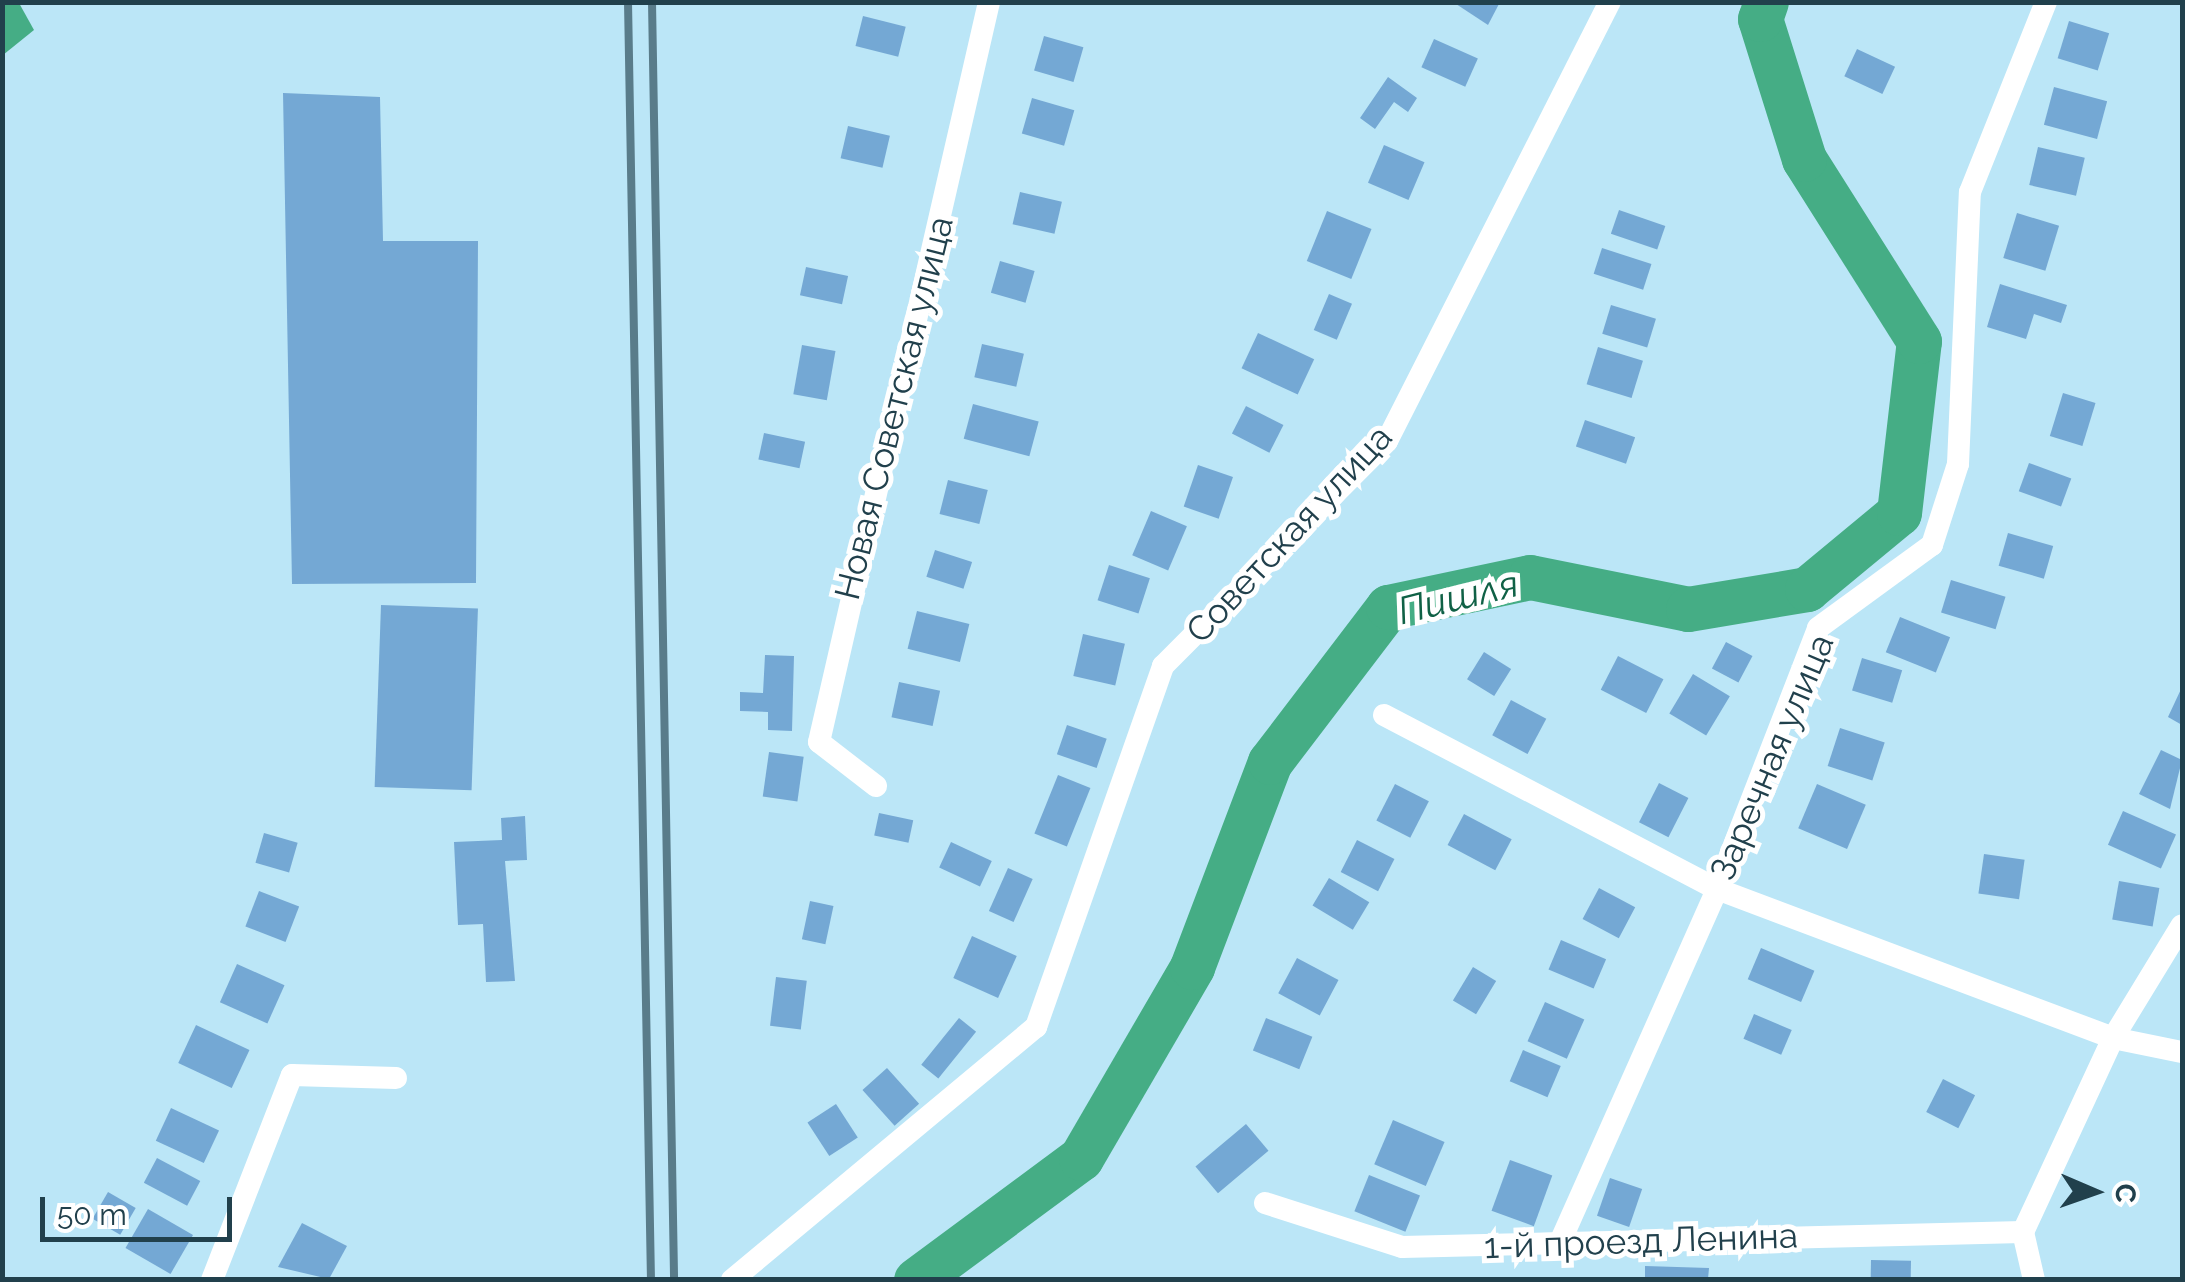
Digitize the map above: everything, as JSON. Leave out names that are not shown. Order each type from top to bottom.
[{"type":"street","name":"Новая Советская улица","points":[[876,786],[819,742],[989,2]]},
{"type":"street","name":"Советская улица","points":[[732,1280],[1036,1027],[1163,666],[1386,442],[1610,2]]},
{"type":"street","name":"Заречная улица","points":[[1557,1250],[1717,889],[1818,628],[1932,545],[1958,464],[1970,192],[2046,2]]},
{"type":"street","points":[[1384,715],[1717,889],[2113,1038],[2182,1052]]},
{"type":"street","points":[[2034,1280],[2022,1232],[2113,1038],[2182,925]]},
{"type":"street","points":[[212,1280],[292,1075],[396,1078]]},
{"type":"street","name":"1-й проезд Ленина","points":[[1266,1203],[1402,1247],[1557,1250],[1800,1233],[2022,1232]]},
{"type":"shaded area","points":[[3,2],[19,3],[34,30],[3,55]]},
{"type":"building","points":[[1453,2],[1500,2],[1488,25]]},
{"type":"building","points":[[863,16],[906,27],[898,57],[856,46]]},
{"type":"building","points":[[2069,21],[2109,33],[2098,71],[2058,58]]},
{"type":"building","points":[[1044,36],[1083,47],[1073,82],[1034,71]]},
{"type":"building","points":[[1434,39],[1478,59],[1465,87],[1421,67]]},
{"type":"building","points":[[1857,49],[1895,67],[1882,94],[1844,76]]},
{"type":"building","points":[[1388,77],[1417,98],[1408,112],[1394,102],[1375,129],[1360,118]]},
{"type":"building","points":[[2054,87],[2107,101],[2097,139],[2044,125]]},
{"type":"building","points":[[283,93],[380,97],[383,241],[478,241],[476,583],[292,584]]},
{"type":"building","points":[[1032,98],[1074,110],[1064,146],[1022,134]]},
{"type":"building","points":[[848,126],[890,136],[882,168],[841,158]]},
{"type":"building","points":[[1384,145],[1425,162],[1408,200],[1368,183]]},
{"type":"building","points":[[2038,147],[2085,158],[2076,196],[2029,185]]},
{"type":"building","points":[[1020,192],[1062,202],[1054,234],[1013,224]]},
{"type":"building","points":[[1619,210],[1665,226],[1657,250],[1611,234]]},
{"type":"building","points":[[1327,211],[1372,229],[1351,279],[1307,261]]},
{"type":"building","points":[[2017,213],[2059,226],[2045,271],[2003,258]]},
{"type":"building","points":[[1602,248],[1651,264],[1643,290],[1594,274]]},
{"type":"building","points":[[1000,261],[1035,271],[1026,303],[991,293]]},
{"type":"building","points":[[806,267],[848,276],[842,304],[800,295]]},
{"type":"building","points":[[2000,284],[2067,305],[2061,323],[2034,314],[2026,339],[1987,327]]},
{"type":"building","points":[[1329,294],[1352,304],[1337,340],[1314,330]]},
{"type":"building","points":[[1611,305],[1656,319],[1647,347],[1602,334]]},
{"type":"building","points":[[1258,333],[1314,359],[1298,395],[1242,368]]},
{"type":"building","points":[[982,344],[1024,354],[1016,387],[974,377]]},
{"type":"building","points":[[802,345],[835,351],[827,400],[793,394]]},
{"type":"building","points":[[1598,347],[1643,361],[1632,398],[1587,384]]},
{"type":"building","points":[[2063,393],[2096,403],[2082,446],[2050,436]]},
{"type":"building","points":[[973,404],[1039,422],[1029,456],[964,439]]},
{"type":"building","points":[[1246,406],[1283,425],[1269,453],[1232,434]]},
{"type":"building","points":[[1585,420],[1635,437],[1626,464],[1576,446]]},
{"type":"building","points":[[764,433],[805,442],[799,468],[758,459]]},
{"type":"building","points":[[2029,463],[2071,478],[2061,507],[2019,491]]},
{"type":"building","points":[[1198,465],[1233,477],[1219,519],[1184,507]]},
{"type":"building","points":[[948,480],[988,490],[979,524],[940,514]]},
{"type":"building","points":[[1151,511],[1187,526],[1168,570],[1132,555]]},
{"type":"building","points":[[2008,533],[2053,546],[2044,579],[1999,566]]},
{"type":"building","points":[[935,550],[972,562],[963,589],[926,577]]},
{"type":"building","points":[[1109,565],[1150,578],[1138,613],[1098,600]]},
{"type":"building","points":[[1951,580],[2006,597],[1996,629],[1941,613]]},
{"type":"building","points":[[381,605],[478,608],[472,790],[375,787]]},
{"type":"building","points":[[917,611],[969,624],[960,662],[908,649]]},
{"type":"building","points":[[1900,617],[1950,637],[1936,672],[1886,652]]},
{"type":"building","points":[[1083,634],[1125,644],[1115,686],[1073,676]]},
{"type":"building","points":[[1726,642],[1752,656],[1738,683],[1712,668]]},
{"type":"building","points":[[1484,652],[1511,669],[1494,696],[1467,679]]},
{"type":"building","points":[[765,655],[794,656],[792,731],[768,730],[768,712],[740,711],[740,692],[763,693]]},
{"type":"building","points":[[1618,656],[1663,679],[1646,713],[1601,690]]},
{"type":"building","points":[[1862,658],[1902,670],[1892,703],[1852,691]]},
{"type":"building","points":[[1693,674],[1730,696],[1706,736],[1669,713]]},
{"type":"building","points":[[899,682],[940,691],[933,726],[892,717]]},
{"type":"building","points":[[2182,687],[2182,725],[2168,717]]},
{"type":"building","points":[[1511,700],[1546,719],[1528,754],[1492,735]]},
{"type":"building","points":[[1067,725],[1107,739],[1097,768],[1057,754]]},
{"type":"building","points":[[1840,728],[1885,743],[1872,781],[1828,766]]},
{"type":"building","points":[[2161,750],[2182,760],[2170,809],[2139,794]]},
{"type":"building","points":[[769,752],[804,757],[797,801],[763,797]]},
{"type":"building","points":[[1058,775],[1090,788],[1067,847],[1034,833]]},
{"type":"building","points":[[1659,783],[1688,798],[1668,837],[1639,822]]},
{"type":"building","points":[[1395,784],[1429,801],[1410,838],[1376,821]]},
{"type":"building","points":[[1817,784],[1866,805],[1847,849],[1798,828]]},
{"type":"building","points":[[2123,811],[2176,835],[2161,868],[2108,845]]},
{"type":"building","points":[[879,813],[913,820],[908,843],[874,835]]},
{"type":"building","points":[[1464,814],[1512,839],[1495,870],[1448,845]]},
{"type":"building","points":[[525,816],[527,860],[505,861],[515,981],[486,982],[483,924],[458,925],[454,842],[502,840],[501,818]]},
{"type":"building","points":[[264,833],[298,843],[289,872],[255,863]]},
{"type":"building","points":[[1357,840],[1394,859],[1378,891],[1341,872]]},
{"type":"building","points":[[951,842],[992,861],[980,886],[939,867]]},
{"type":"building","points":[[1984,854],[2025,860],[2019,899],[1978,894]]},
{"type":"building","points":[[1008,868],[1033,879],[1014,922],[989,911]]},
{"type":"building","points":[[1329,878],[1369,902],[1353,930],[1313,905]]},
{"type":"building","points":[[2119,881],[2159,888],[2153,927],[2112,919]]},
{"type":"building","points":[[1599,888],[1635,907],[1619,938],[1583,919]]},
{"type":"building","points":[[259,891],[299,906],[286,942],[245,926]]},
{"type":"building","points":[[810,901],[833,906],[825,944],[802,939]]},
{"type":"building","points":[[972,936],[1017,956],[998,998],[953,978]]},
{"type":"building","points":[[1561,940],[1606,959],[1594,989],[1548,969]]},
{"type":"building","points":[[1761,948],[1814,971],[1801,1002],[1748,979]]},
{"type":"building","points":[[1297,958],[1338,980],[1320,1015],[1278,993]]},
{"type":"building","points":[[237,964],[285,985],[267,1024],[220,1002]]},
{"type":"building","points":[[1473,967],[1496,981],[1476,1014],[1453,1000]]},
{"type":"building","points":[[776,977],[807,981],[801,1029],[770,1026]]},
{"type":"building","points":[[1545,1002],[1584,1019],[1567,1059],[1528,1041]]},
{"type":"building","points":[[1754,1014],[1792,1030],[1781,1055],[1743,1039]]},
{"type":"building","points":[[959,1018],[976,1032],[938,1078],[921,1065]]},
{"type":"building","points":[[1266,1018],[1312,1037],[1299,1069],[1253,1050]]},
{"type":"building","points":[[196,1025],[249,1050],[232,1088],[178,1063]]},
{"type":"building","points":[[1523,1050],[1561,1066],[1547,1097],[1510,1081]]},
{"type":"building","points":[[887,1068],[919,1104],[895,1126],[862,1090]]},
{"type":"building","points":[[1943,1079],[1975,1095],[1958,1128],[1926,1112]]},
{"type":"building","points":[[836,1104],[858,1138],[829,1156],[807,1123]]},
{"type":"building","points":[[171,1108],[219,1130],[204,1163],[156,1141]]},
{"type":"building","points":[[1393,1120],[1445,1142],[1426,1186],[1374,1164]]},
{"type":"building","points":[[1246,1124],[1268,1151],[1218,1193],[1195,1166]]},
{"type":"building","points":[[157,1158],[200,1181],[187,1206],[144,1183]]},
{"type":"building","points":[[1510,1160],[1552,1175],[1534,1226],[1492,1211]]},
{"type":"building","points":[[1369,1175],[1420,1196],[1405,1232],[1354,1211]]},
{"type":"building","points":[[1610,1178],[1642,1189],[1629,1227],[1597,1216]]},
{"type":"building","points":[[108,1192],[136,1208],[120,1235],[92,1219]]},
{"type":"building","points":[[148,1209],[193,1235],[171,1274],[126,1248]]},
{"type":"building","points":[[302,1223],[347,1246],[329,1279],[278,1267]]},
{"type":"building","points":[[1871,1260],[1911,1261],[1911,1280],[1871,1279]]},
{"type":"building","points":[[1645,1266],[1709,1268],[1708,1279],[1645,1279]]},
{"type":"waterway","name":"Пишля","points":[[916,1280],[1081,1158],[1192,967],[1270,762],[1388,607],[1530,577],[1688,609],[1807,589],[1899,513],[1919,341],[1804,159],[1760,19],[1766,2]]},
{"type":"railway","points":[[628,2],[651,1280]]},
{"type":"railway","points":[[652,2],[674,1280]]}]
